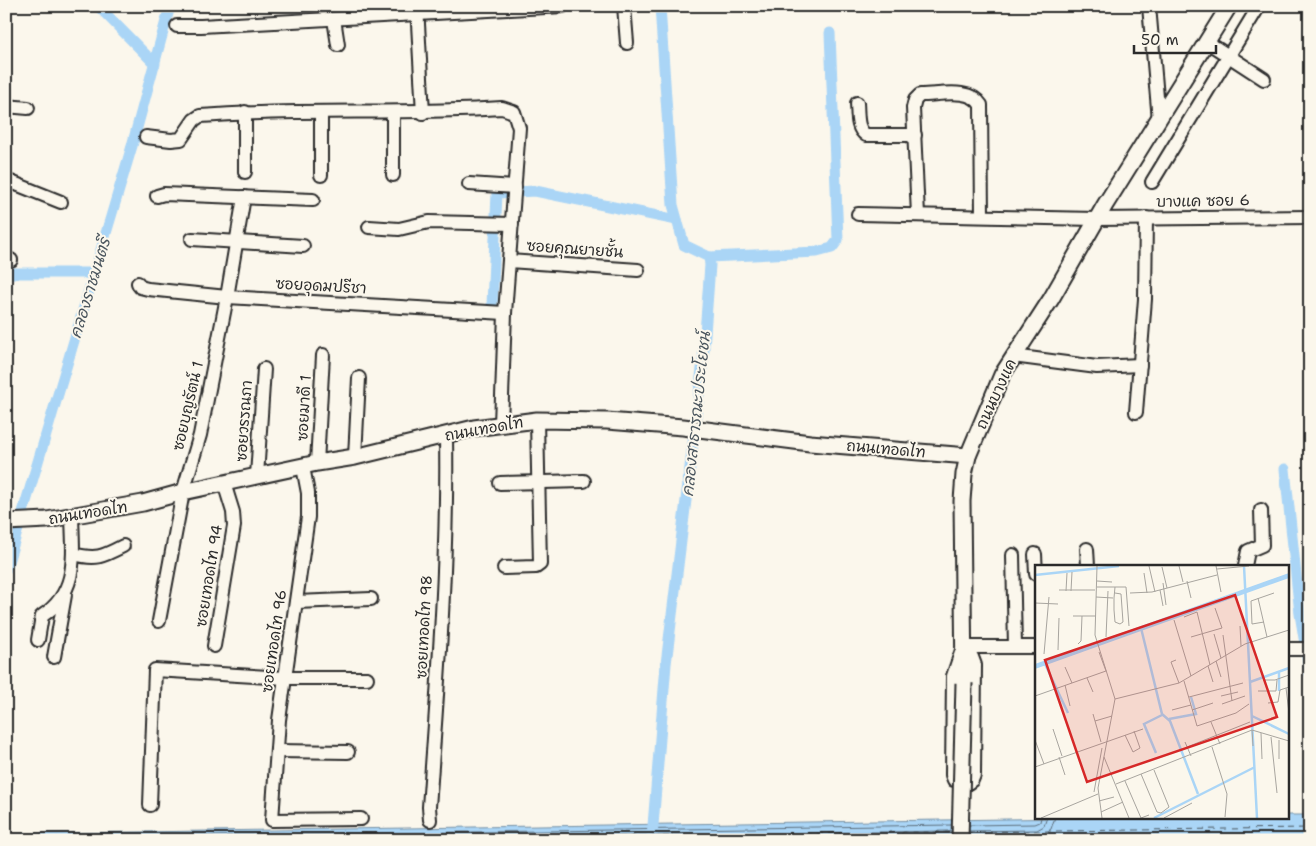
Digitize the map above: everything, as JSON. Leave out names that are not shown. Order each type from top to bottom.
[{"type":"main road","name":"ถนนบางแค","points":[[960,840],[964,683],[962,500],[964,474],[968,456],[991,400],[1012,356],[1051,299],[1096,219],[1228,6]]},
{"type":"main road","name":"ถนนเทอดไท","points":[[6,522],[28,522],[72,516],[143,503],[183,492],[310,465],[354,458],[500,424],[537,420],[607,421],[683,427],[810,443],[968,456]]},
{"type":"street","points":[[177,26],[334,19],[418,11],[563,6]]},
{"type":"street","points":[[624,6],[627,42]]},
{"type":"street","points":[[1149,6],[1159,120]]},
{"type":"street","points":[[1152,182],[1260,6]]},
{"type":"street","points":[[418,11],[423,113]]},
{"type":"street","points":[[334,19],[338,45]]},
{"type":"street","points":[[1207,42],[1264,79]]},
{"type":"street","points":[[918,215],[913,108],[915,100],[920,95],[969,94],[977,98],[981,105],[982,216]]},
{"type":"street","points":[[857,103],[858,125],[861,132],[866,135],[915,135]]},
{"type":"street","points":[[6,106],[28,108]]},
{"type":"street","points":[[146,137],[171,140],[180,139],[194,120],[200,116],[245,112],[423,113],[502,108],[514,112],[520,128],[505,313],[500,424]]},
{"type":"street","points":[[245,112],[245,172]]},
{"type":"street","points":[[321,113],[321,175]]},
{"type":"street","points":[[393,175],[394,113]]},
{"type":"street","points":[[6,180],[61,202]]},
{"type":"street","points":[[469,184],[515,187]]},
{"type":"street","points":[[158,196],[164,194],[313,200]]},
{"type":"street","name":"ซอยบุญรัตน์ 1","points":[[159,621],[183,492],[200,435],[244,197]]},
{"type":"street","name":"บางแค ซอย 6","points":[[858,214],[1096,219],[1310,217]]},
{"type":"street","points":[[1136,412],[1145,299],[1146,218]]},
{"type":"street","points":[[370,227],[400,229],[429,222],[512,224]]},
{"type":"street","points":[[192,239],[303,246]]},
{"type":"street","name":"ซอยคุณยายชั้น","points":[[509,261],[638,270]]},
{"type":"street","name":"ซอยอุดมปรีชา","points":[[138,283],[140,287],[148,289],[227,297],[505,313]]},
{"type":"street","name":"ซอยมาดี 1","points":[[310,465],[323,356]]},
{"type":"street","points":[[1012,356],[1097,367],[1140,365]]},
{"type":"street","name":"ซอยวรรณภา","points":[[257,476],[264,369]]},
{"type":"street","points":[[354,458],[359,378]]},
{"type":"street","points":[[504,568],[536,567],[540,564],[537,420]]},
{"type":"street","name":"ซอยเทอดไท 98","points":[[430,820],[428,807],[446,518],[446,436]]},
{"type":"street","name":"ซอยเทอดไท 96","points":[[310,465],[308,517],[276,751],[272,820],[361,819]]},
{"type":"street","points":[[500,483],[584,481]]},
{"type":"street","name":"ซอยเทอดไท 94","points":[[214,646],[235,520],[224,483]]},
{"type":"street","points":[[1245,565],[1248,552],[1262,544],[1262,510]]},
{"type":"street","points":[[54,657],[66,593],[70,582],[73,554],[72,516]]},
{"type":"street","points":[[73,554],[87,558],[103,557],[123,546]]},
{"type":"street","points":[[1087,549],[1088,565]]},
{"type":"street","points":[[1035,554],[1036,565]]},
{"type":"street","points":[[1013,555],[1015,647]]},
{"type":"street","points":[[38,640],[42,616],[66,593]]},
{"type":"street","points":[[296,602],[372,599]]},
{"type":"street","points":[[963,647],[972,657],[975,665],[974,775],[968,783],[954,780],[952,774],[953,676],[963,647]]},
{"type":"street","points":[[963,647],[1035,647]]},
{"type":"street","points":[[1288,649],[1310,649]]},
{"type":"street","points":[[150,805],[155,670],[285,678],[366,678]]},
{"type":"street","points":[[276,751],[348,752]]},
{"type":"water","points":[[1288,815],[1310,815],[1310,840],[6,840],[6,834],[1075,818],[1288,818]]},
{"type":"waterway","points":[[98,6],[155,64]]},
{"type":"waterway","name":"คลองราชมนตรี","points":[[6,569],[132,146],[170,6]]},
{"type":"waterway","name":"คลองสาธารณะประโยชน์","points":[[652,838],[666,664],[703,361],[710,265],[709,257],[684,245],[673,205],[660,6]]},
{"type":"waterway","points":[[709,257],[817,252],[832,248],[838,240],[830,33]]},
{"type":"waterway","points":[[492,305],[497,193],[535,191],[677,220]]},
{"type":"waterway","points":[[6,273],[93,273]]},
{"type":"waterway","points":[[1285,469],[1300,614],[1310,674]]},
{"type":"ferry route","points":[[968,832],[1310,828]]},
{"type":"ferry route","points":[[892,840],[904,832],[954,832]]},
{"type":"ferry route","points":[[410,840],[858,833],[870,840]]}]
